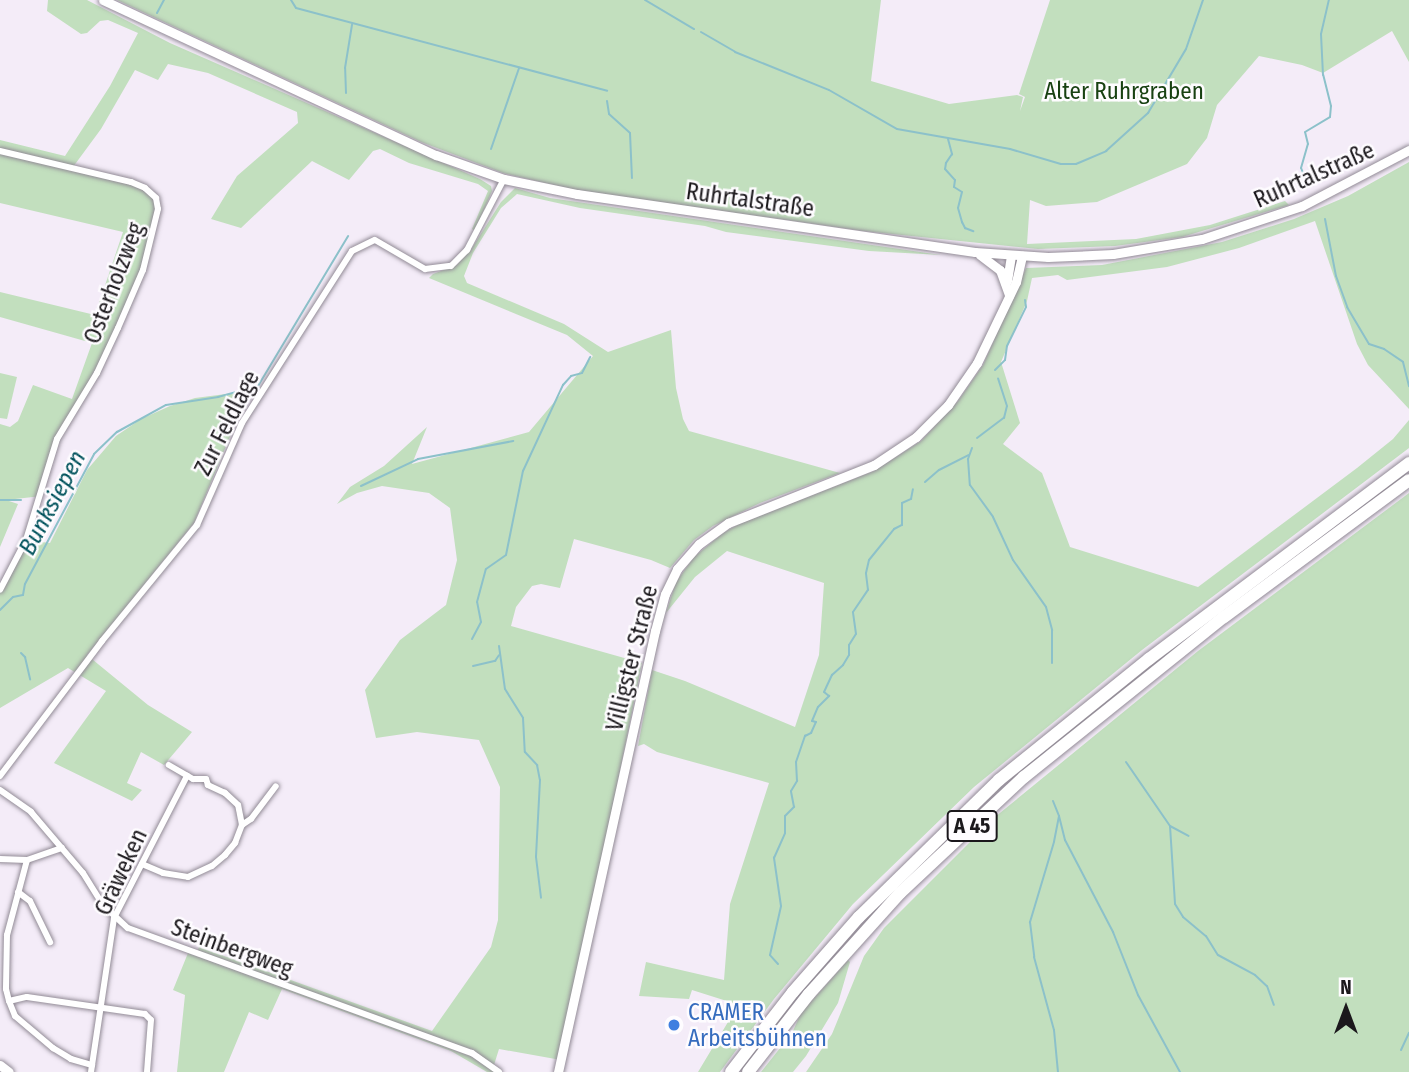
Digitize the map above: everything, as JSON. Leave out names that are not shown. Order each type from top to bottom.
[{"type":"highway","name":"A 45","points":[[748,1072],[809,995],[900,893],[1024,777],[1219,613],[1225,601],[1409,463]]},
{"type":"highway","name":"A 45","points":[[731,1072],[793,992],[859,917],[934,840],[1045,742],[1219,613],[1237,608],[1409,481]]},
{"type":"main road","name":"Ruhrtalstraße","points":[[103,0],[425,150],[504,179],[577,194],[975,252],[1022,256],[1113,254],[1202,239],[1302,206],[1409,150]]},
{"type":"main road","points":[[975,252],[993,263],[1007,283]]},
{"type":"main road","points":[[1009,295],[1007,283],[1011,255]]},
{"type":"main road","name":"Villigster Straße","points":[[558,1072],[655,631],[665,594],[677,569],[699,544],[728,523],[859,471],[902,448],[932,422],[958,392],[988,342],[1019,275],[1022,256]]},
{"type":"main road","points":[[0,1065],[9,1072]]},
{"type":"street","name":"Osterholzweg","points":[[0,151],[131,181],[156,198],[158,209],[142,270],[118,328],[54,448],[26,540],[0,590]]},
{"type":"street","name":"Zur Feldlage","points":[[0,776],[96,649],[197,525],[242,423],[352,251],[375,240],[425,269],[451,266],[467,250],[504,179]]},
{"type":"street","points":[[169,765],[187,776],[206,779],[208,785],[225,793],[238,805],[243,825]]},
{"type":"street","name":"Gräweken","points":[[92,1069],[114,918],[187,776]]},
{"type":"street","points":[[142,864],[163,873],[188,877],[212,866],[235,843],[243,825],[251,819],[276,786]]},
{"type":"street","name":"Steinbergweg","points":[[0,790],[31,812],[62,848],[114,918],[128,928],[472,1053],[499,1072]]},
{"type":"street","points":[[0,859],[27,860],[62,848]]},
{"type":"street","points":[[27,860],[8,915],[3,951],[9,1001],[15,1016],[53,1048],[92,1069]]},
{"type":"street","points":[[18,892],[30,901],[50,942]]},
{"type":"street","points":[[9,1001],[27,997],[145,1014],[151,1020],[147,1072]]},
{"type":"green space","points":[[48,0],[87,0],[170,43],[480,179],[491,186],[492,191],[475,231],[472,229],[488,191],[478,184],[409,163],[380,149],[373,151],[349,180],[312,161],[241,228],[211,219],[237,176],[298,123],[297,112],[208,73],[168,64],[158,80],[135,70],[101,129],[73,167],[131,182],[156,198],[158,209],[152,241],[118,328],[57,439],[42,496],[6,500],[18,504],[0,547],[0,424],[10,427],[18,421],[33,385],[72,399],[92,343],[0,317],[0,292],[95,315],[123,232],[0,203],[0,140],[65,156],[110,86],[138,33],[108,20],[100,21],[87,33],[81,34],[47,11]]},
{"type":"green space","points":[[117,0],[881,0],[871,81],[949,104],[1017,95],[1023,97],[1020,111],[1025,97],[1019,94],[1050,0],[1409,0],[1409,62],[1392,31],[1323,73],[1302,65],[1259,56],[1217,105],[1207,138],[1187,164],[1097,202],[1046,206],[1030,200],[1027,244],[1136,239],[1210,225],[1285,201],[1289,205],[1182,237],[1115,246],[1038,249],[863,231],[575,190],[503,173],[421,142]]},
{"type":"green space","points":[[1409,162],[1409,409],[1368,365],[1357,344],[1315,221],[1239,248],[1167,267],[1067,280],[1058,275],[1032,278],[1027,301],[1001,362],[1020,423],[1003,444],[1042,473],[1070,547],[1198,587],[1357,468],[1393,439],[1409,420],[1409,448],[1142,650],[974,787],[853,904],[774,999],[720,1072],[698,1072],[731,1017],[733,1003],[692,990],[689,999],[639,996],[646,962],[724,980],[730,904],[769,783],[657,752],[644,744],[638,746],[652,670],[795,727],[819,655],[824,583],[727,551],[695,577],[666,613],[676,582],[694,557],[723,533],[739,524],[874,471],[921,441],[958,401],[983,365],[1026,268],[1102,265],[1222,242],[1294,219],[1348,196]]},
{"type":"green space","points":[[515,188],[550,198],[941,255],[869,251],[726,232],[705,226],[580,208],[517,194],[501,208],[473,253],[464,276],[467,283],[564,324],[608,352],[671,330],[676,388],[683,419],[689,431],[840,473],[760,503],[713,526],[694,540],[670,568],[651,560],[574,539],[560,588],[541,584],[532,586],[516,607],[511,626],[642,663],[561,1060],[499,1049],[494,1065],[474,1052],[197,952],[199,947],[432,1031],[491,947],[498,920],[500,787],[479,740],[417,732],[376,738],[365,690],[400,640],[446,605],[457,560],[450,508],[429,493],[382,486],[357,493],[337,504],[350,487],[384,466],[427,427],[412,464],[529,432],[593,356],[567,335],[429,278],[457,265],[472,248],[501,202]]},
{"type":"green space","points":[[0,373],[17,377],[7,419],[0,418]]},
{"type":"green space","points":[[249,391],[194,523],[87,655],[148,705],[192,732],[164,765],[141,752],[127,783],[142,790],[132,801],[54,763],[106,691],[68,668],[0,708],[0,590],[26,540],[50,543],[87,470],[116,436],[141,419],[170,406],[195,398]]},
{"type":"green space","points":[[1409,493],[1409,1072],[806,1072],[832,1034],[864,956],[884,928],[995,817],[1198,651]]},
{"type":"green space","points":[[188,953],[473,1057],[495,1072],[487,1072],[451,1051],[282,989],[268,1020],[249,1012],[224,1072],[177,1072],[185,995],[173,990]]},
{"type":"green space","points":[[848,960],[850,962],[838,1003],[806,1056],[793,1072],[761,1072],[792,1033],[801,1013]]},
{"type":"waterway","points":[[157,13],[164,0]]},
{"type":"waterway","points":[[291,0],[296,8],[607,91]]},
{"type":"waterway","name":"Alter Ruhrgraben","points":[[645,0],[694,29]]},
{"type":"waterway","name":"Alter Ruhrgraben","points":[[701,32],[735,52],[829,90],[897,129],[1010,149],[1061,164],[1076,164],[1106,151],[1148,113],[1186,49],[1203,0]]},
{"type":"waterway","points":[[1308,186],[1301,168],[1308,144],[1305,132],[1330,117],[1331,106],[1323,75],[1321,34],[1329,0]]},
{"type":"waterway","points":[[346,93],[345,68],[352,25]]},
{"type":"waterway","points":[[491,149],[519,68]]},
{"type":"waterway","points":[[607,101],[609,114],[630,133],[632,178]]},
{"type":"waterway","points":[[948,139],[952,154],[945,169],[955,180],[954,187],[962,192],[958,208],[962,222],[965,228],[973,231]]},
{"type":"waterway","points":[[1325,219],[1336,276],[1347,307],[1369,344],[1384,349],[1403,362],[1409,386]]},
{"type":"waterway","name":"Bunksiepen","points":[[0,610],[13,597],[23,595],[25,584],[94,454],[117,432],[166,405],[218,397],[258,386],[348,236]]},
{"type":"waterway","points":[[995,370],[1005,360],[1007,346],[1026,307],[1025,300]]},
{"type":"waterway","points":[[472,639],[481,622],[477,602],[486,569],[506,555],[523,471],[563,385],[571,376],[582,373],[590,357]]},
{"type":"waterway","points":[[977,438],[1004,418],[1007,406],[998,378]]},
{"type":"waterway","points":[[361,486],[418,459],[513,441]]},
{"type":"waterway","points":[[972,448],[968,459],[970,485],[993,517],[1013,560],[1046,607],[1052,630],[1052,663]]},
{"type":"waterway","points":[[925,482],[939,470],[968,455]]},
{"type":"waterway","points":[[778,964],[770,955],[781,906],[774,858],[785,833],[785,816],[794,807],[791,791],[797,781],[796,762],[805,736],[811,733],[816,722],[812,721],[818,707],[829,696],[824,692],[832,675],[849,655],[849,645],[856,634],[853,612],[868,590],[866,573],[869,560],[894,529],[902,525],[902,503],[911,499],[913,489]]},
{"type":"waterway","points":[[0,500],[21,500]]},
{"type":"waterway","points":[[499,646],[505,689],[523,718],[525,752],[537,765],[540,780],[536,857],[541,898]]},
{"type":"waterway","points":[[21,653],[25,657],[30,679]]},
{"type":"waterway","points":[[473,666],[495,661],[499,655]]},
{"type":"waterway","points":[[1126,762],[1170,826],[1189,836]]},
{"type":"waterway","points":[[1053,801],[1059,816],[1030,922],[1034,957],[1054,1030],[1058,1072]]},
{"type":"waterway","points":[[1059,816],[1065,840],[1113,932],[1138,995],[1180,1072]]},
{"type":"waterway","points":[[1170,826],[1175,904],[1183,917],[1206,936],[1218,955],[1255,975],[1267,986],[1274,1005]]},
{"type":"waterway","points":[[1401,1050],[1409,1033]]},
{"type":"place","name":"CRAMER Arbeitsbühnen","points":[[674,1025]]}]
